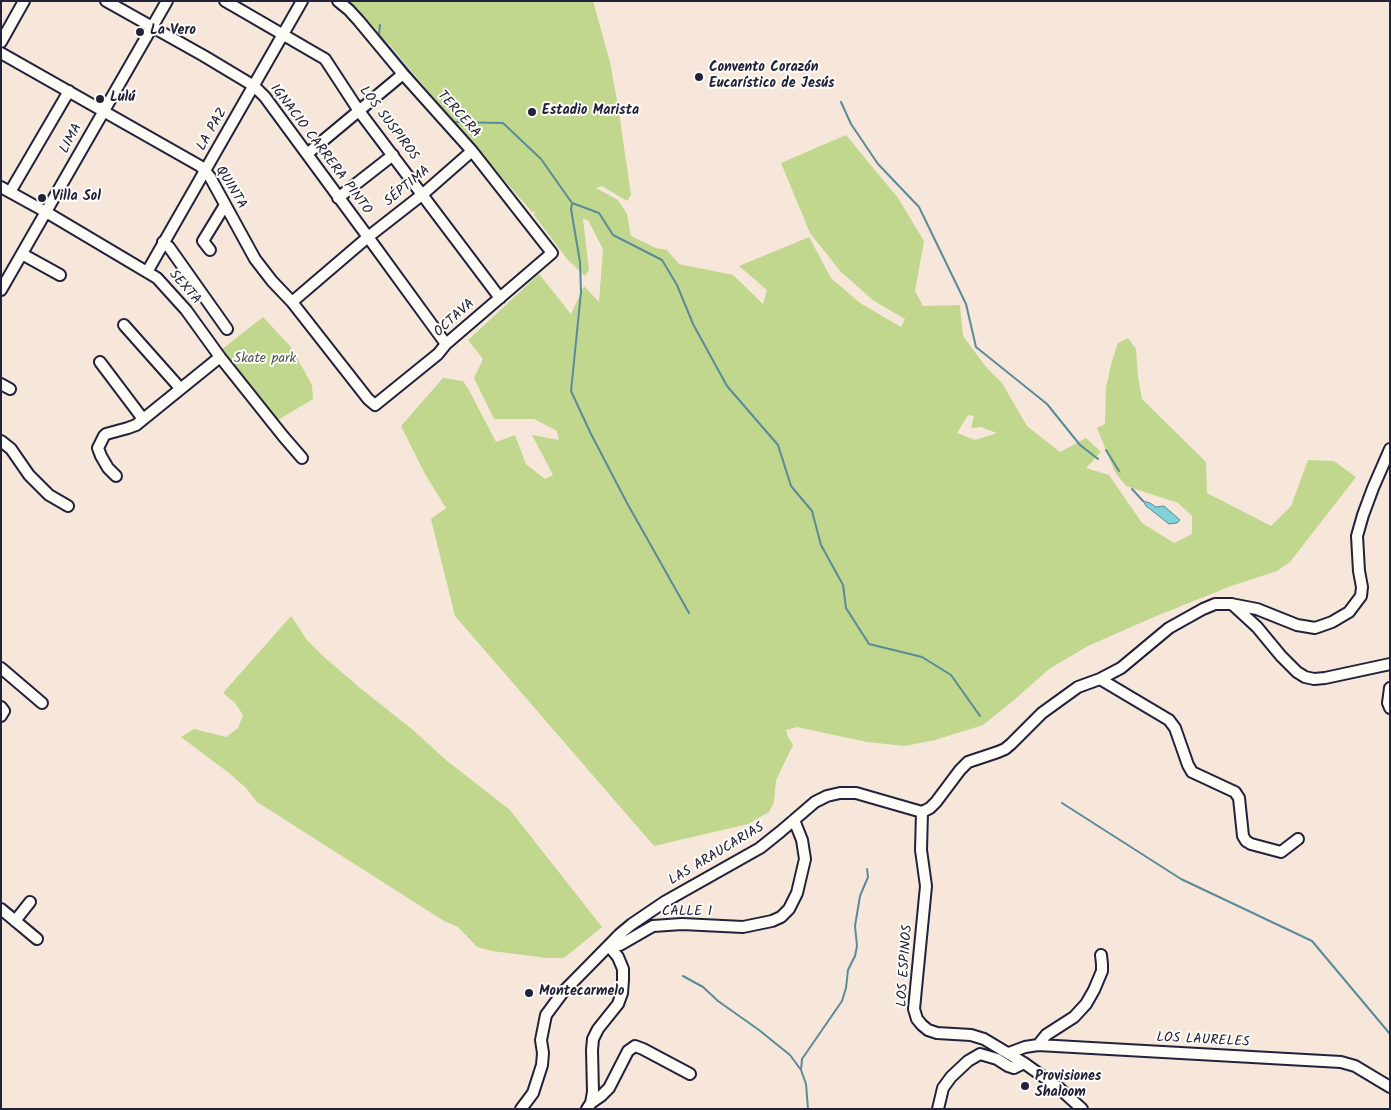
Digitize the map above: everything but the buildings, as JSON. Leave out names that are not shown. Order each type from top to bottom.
[{"type":"street","points":[[1,42],[24,1]]},
{"type":"street","name":"IGNACIO CARRERA PINTO","points":[[106,1],[254,86],[265,97],[446,344]]},
{"type":"street","name":"LIMA","points":[[1,290],[167,1]]},
{"type":"street","name":"LOS SUSPIROS","points":[[225,1],[325,59],[359,111],[500,298]]},
{"type":"street","name":"LA PAZ","points":[[147,272],[302,1]]},
{"type":"street","name":"TERCERA","points":[[338,1],[359,21],[403,74],[472,151],[552,253]]},
{"type":"street","name":"QUINTA","points":[[1,53],[200,166],[210,178],[255,259],[292,302],[368,399],[375,405]]},
{"type":"street","points":[[307,154],[403,74]]},
{"type":"street","points":[[6,189],[69,91]]},
{"type":"street","name":"SÉPTIMA","points":[[292,302],[472,151]]},
{"type":"street","points":[[338,198],[393,155]]},
{"type":"street","name":"SEXTA","points":[[6,189],[157,278],[186,310],[220,357],[302,458]]},
{"type":"street","points":[[210,250],[203,241],[225,205]]},
{"type":"street","points":[[163,242],[169,247],[227,328]]},
{"type":"street","name":"OCTAVA","points":[[375,405],[438,354],[446,344],[552,253]]},
{"type":"street","points":[[22,254],[60,275]]},
{"type":"street","points":[[124,325],[180,388]]},
{"type":"street","points":[[116,476],[100,456],[98,448],[106,434],[136,425],[220,357]]},
{"type":"street","points":[[100,362],[143,419]]},
{"type":"street","points":[[1,441],[11,449],[29,475],[48,495],[68,506]]},
{"type":"street","points":[[922,812],[936,802],[968,762],[1005,749],[1042,713],[1078,687],[1100,679],[1121,668],[1169,628],[1202,609],[1216,604],[1232,604],[1257,609],[1297,625],[1315,628],[1332,622],[1349,612],[1361,596],[1362,587],[1357,536],[1373,488],[1390,449]]},
{"type":"street","points":[[1232,604],[1256,627],[1281,656],[1297,672],[1305,677],[1314,680],[1390,664]]},
{"type":"street","points":[[1,668],[42,703]]},
{"type":"street","points":[[1100,679],[1169,720],[1175,728],[1192,772],[1235,792],[1239,798],[1243,836],[1246,841],[1281,852],[1298,839]]},
{"type":"street","points":[[1390,688],[1388,703],[1390,708]]},
{"type":"street","points":[[1,707],[4,711],[1,716]]},
{"type":"street","name":"LAS ARAUCARIAS","points":[[521,1109],[534,1093],[542,1065],[541,1040],[546,1015],[563,992],[632,924],[666,901],[760,848],[814,802],[827,796],[840,793],[856,794],[922,812]]},
{"type":"street","name":"LOS ESPINOS","points":[[922,812],[921,850],[926,886],[914,1009],[917,1019],[922,1026],[937,1033],[971,1035],[984,1039],[1024,1063],[1059,1088],[1082,1109]]},
{"type":"street","name":"CALLE 1","points":[[609,946],[620,945],[653,926],[682,924],[743,928],[781,917],[789,909],[796,893],[805,859],[802,840],[794,820]]},
{"type":"street","points":[[15,920],[30,902]]},
{"type":"street","points":[[1,909],[37,939]]},
{"type":"street","points":[[589,1106],[594,1092],[593,1039],[598,1029],[618,1004],[622,993],[623,969],[618,957],[609,946]]},
{"type":"street","points":[[1038,1045],[1046,1035],[1074,1017],[1086,1004],[1102,971],[1100,955]]},
{"type":"street","name":"LOS LAURELES","points":[[1009,1054],[1025,1047],[1038,1045],[1341,1062],[1355,1066],[1390,1087]]},
{"type":"street","points":[[589,1106],[609,1088],[625,1057],[635,1046],[690,1074]]},
{"type":"street","points":[[938,1109],[944,1088],[951,1077],[963,1065],[980,1054],[1014,1068],[1024,1063]]},
{"type":"green space","points":[[347,1],[593,1],[610,62],[631,195],[627,201],[602,186],[596,188],[618,200],[627,214],[631,236],[656,248],[667,250],[679,264],[733,275],[763,304],[767,290],[739,266],[809,237],[831,278],[860,303],[901,327],[905,319],[874,301],[841,272],[810,233],[781,163],[846,135],[898,198],[924,241],[915,291],[923,306],[960,305],[963,336],[986,367],[1002,383],[1027,426],[1060,452],[1086,438],[1101,452],[1086,468],[1109,475],[1142,523],[1174,543],[1192,534],[1192,516],[1178,503],[1126,486],[1115,472],[1097,428],[1105,424],[1106,387],[1118,343],[1128,338],[1136,349],[1142,399],[1206,462],[1207,493],[1271,526],[1291,506],[1308,460],[1334,461],[1356,477],[1290,562],[1277,571],[1231,586],[1088,646],[1049,669],[983,725],[935,740],[905,746],[867,742],[797,727],[786,730],[793,745],[776,780],[774,802],[769,812],[748,824],[654,846],[455,616],[431,519],[446,508],[425,474],[401,426],[443,378],[463,381],[496,442],[515,435],[526,464],[545,479],[553,475],[532,435],[559,440],[557,431],[534,419],[494,419],[474,378],[483,359],[468,340],[539,274],[571,314],[584,286],[599,302],[603,249],[588,220],[583,219],[589,270],[585,276],[567,259],[534,215],[535,211],[532,212],[450,118],[389,44],[366,22],[359,10]],"holes":[[[968,415],[974,416],[971,428],[981,427],[997,433],[975,440],[957,433]]]},
{"type":"green space","name":"Skate park","points":[[263,317],[291,347],[312,385],[313,399],[278,420],[221,350]]},
{"type":"green space","points":[[291,616],[307,640],[323,656],[413,730],[446,760],[510,810],[602,927],[564,958],[547,958],[492,951],[477,947],[458,927],[444,921],[257,802],[246,788],[229,773],[181,737],[194,729],[226,737],[238,728],[243,715],[235,703],[223,693]]},
{"type":"water","points":[[1143,501],[1156,507],[1164,506],[1180,520],[1177,523],[1169,524],[1146,506]]},
{"type":"waterway","points":[[380,25],[379,35],[434,101]]},
{"type":"waterway","points":[[841,102],[851,124],[878,164],[919,207],[966,304],[976,347],[1047,404],[1080,445],[1098,459]]},
{"type":"waterway","points":[[452,122],[503,123],[541,159],[572,203],[599,213],[613,235],[662,260],[677,285],[693,324],[727,386],[778,445],[791,486],[812,511],[821,545],[843,585],[846,608],[869,644],[922,657],[951,675],[980,716]]},
{"type":"waterway","points":[[572,204],[571,209],[580,262],[581,292],[571,391],[627,503],[689,613]]},
{"type":"waterway","points":[[1106,450],[1119,471]]},
{"type":"waterway","points":[[1132,489],[1143,501]]},
{"type":"waterway","points":[[1062,803],[1181,879],[1312,941],[1390,1034]]},
{"type":"waterway","points":[[801,1070],[802,1059],[842,1001],[848,970],[855,956],[857,946],[855,926],[860,896],[868,877],[867,869]]},
{"type":"waterway","points":[[683,976],[703,987],[718,1001],[790,1055],[801,1070],[806,1084],[808,1109]]},
{"type":"place","name":"La Vero","points":[[140,32]]},
{"type":"place","name":"Convento Corazón Eucarístico de Jesús","points":[[699,77]]},
{"type":"place","name":"Lulú","points":[[100,99]]},
{"type":"place","name":"Estadio Marista","points":[[532,112]]},
{"type":"place","name":"Villa Sol","points":[[42,198]]},
{"type":"place","name":"Montecarmelo","points":[[529,993]]},
{"type":"place","name":"Provisiones Shaloom","points":[[1025,1086]]}]
